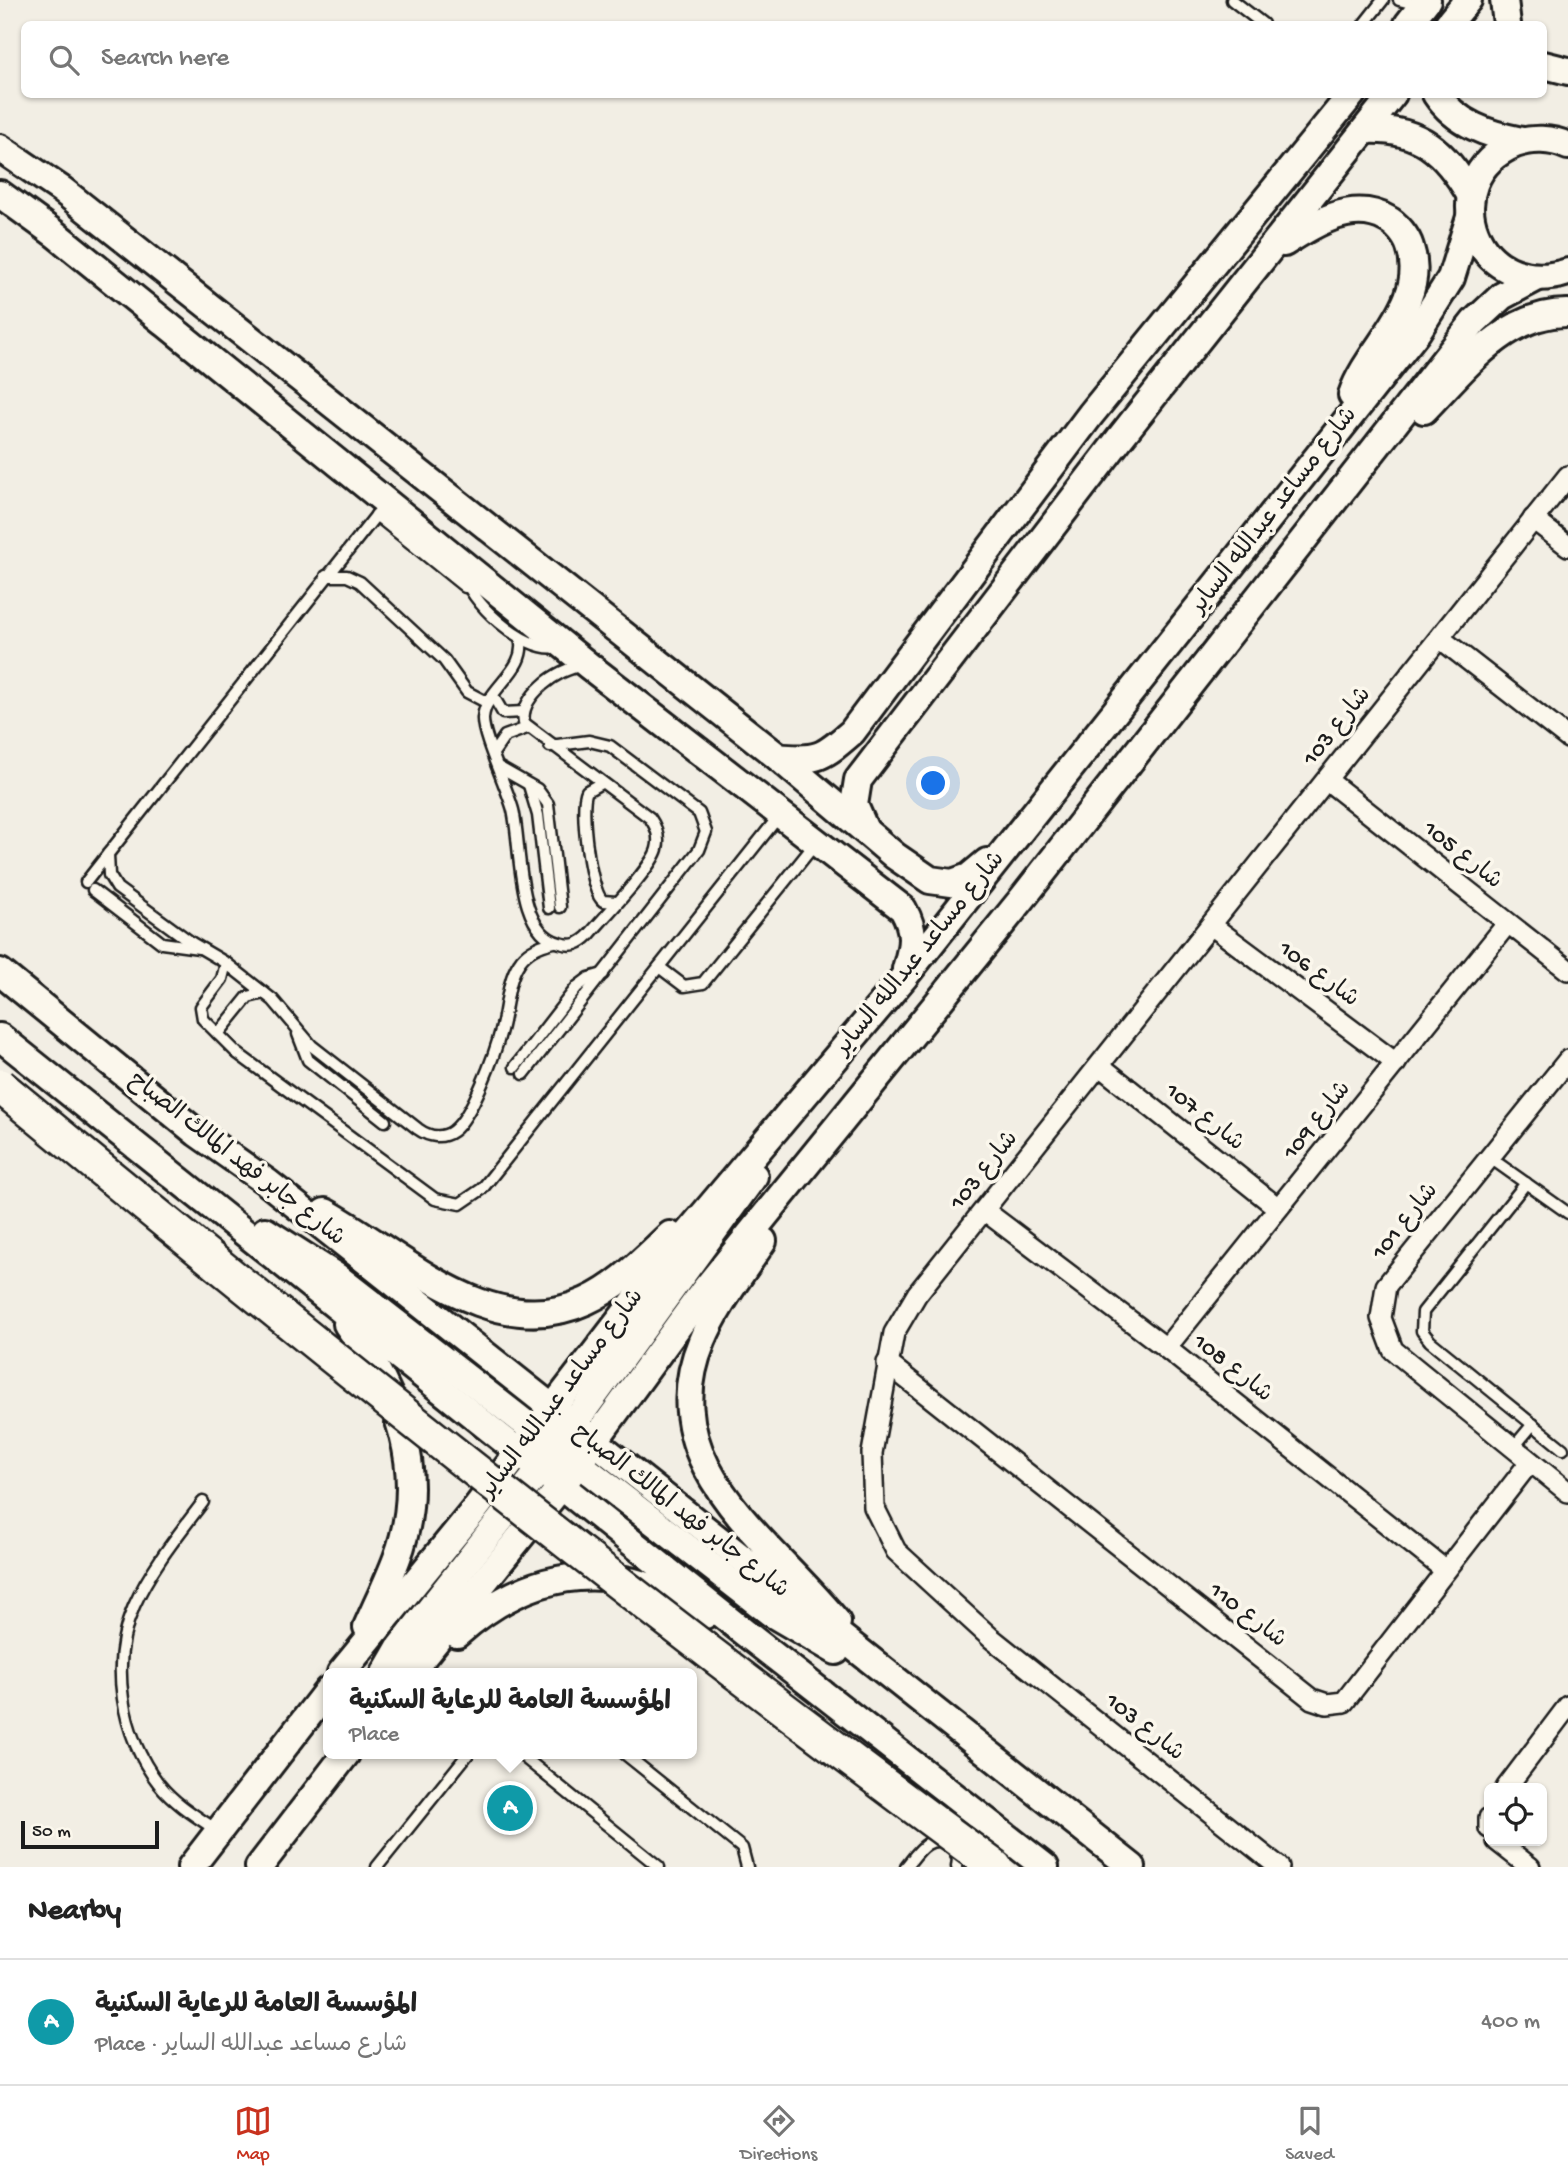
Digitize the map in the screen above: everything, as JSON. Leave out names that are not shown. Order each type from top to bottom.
[{"type":"highway","points":[[0,1086],[407,1419],[730,1671],[995,1867]]},
{"type":"street","points":[[1450,21],[1468,0]]},
{"type":"street","points":[[1504,0],[1507,21]]},
{"type":"street","points":[[1547,66],[1568,71]]},
{"type":"street","points":[[778,757],[808,760],[825,756],[852,732],[1091,414],[1346,98]]},
{"type":"street","points":[[866,832],[854,805],[858,780],[1120,438],[1390,98]]},
{"type":"street","points":[[1439,98],[1469,124],[1545,142],[1568,128]]},
{"type":"street","points":[[1365,130],[1384,129],[1420,139],[1450,163],[1471,206],[1475,236],[1492,259],[1516,275],[1555,277]]},
{"type":"street","name":"شارع مساعد عبدالله الساير","points":[[414,1668],[715,1199],[905,976],[1343,425],[1441,297],[1460,258],[1478,177],[1489,161],[1504,149],[1545,142]]},
{"type":"street","points":[[0,148],[62,190],[778,757],[895,856],[930,880],[952,883],[969,877],[1011,844]]},
{"type":"street","points":[[0,194],[55,234],[333,460],[381,509],[460,562],[589,666],[904,909],[913,927],[914,943],[905,976]]},
{"type":"street","points":[[1250,275],[1279,246],[1314,224],[1353,211],[1371,212],[1388,219],[1408,242],[1416,264],[1414,285],[1360,375],[1343,425]]},
{"type":"street","name":"شارع مساعد عبدالله الساير","points":[[348,1665],[703,1292],[816,1155],[1474,322],[1502,296],[1555,277]]},
{"type":"street","points":[[1350,482],[1485,348],[1522,324],[1542,316],[1568,313]]},
{"type":"street","points":[[1091,414],[1091,427],[1098,437],[1109,441],[1120,438]]},
{"type":"street","points":[[333,460],[357,425]]},
{"type":"street","name":"شارع 103","points":[[1279,1867],[991,1638],[896,1551],[874,1507],[872,1453],[887,1363],[894,1333],[917,1294],[1441,639],[1568,476]]},
{"type":"street","points":[[1534,519],[1568,546]]},
{"type":"street","points":[[1441,639],[1568,738]]},
{"type":"street","name":"شارع 105","points":[[1327,779],[1568,970]]},
{"type":"street","points":[[872,884],[887,873],[895,856]]},
{"type":"street","name":"شارع 109","points":[[1166,1348],[1507,924]]},
{"type":"street","name":"شارع 106","points":[[1211,925],[1396,1063]]},
{"type":"street","name":"شارع جابر فهد المالك الصباح","points":[[0,972],[197,1133],[268,1183],[557,1447],[745,1633],[1045,1867]]},
{"type":"street","name":"شارع جابر فهد المالك الصباح","points":[[0,1037],[327,1297],[557,1447]]},
{"type":"street","name":"شارع 101","points":[[1568,1060],[1386,1286],[1381,1318],[1393,1350],[1568,1492]]},
{"type":"street","name":"شارع 107","points":[[1100,1066],[1278,1208]]},
{"type":"street","points":[[388,1668],[413,1629],[557,1447],[733,1208],[785,1119]]},
{"type":"street","points":[[816,1155],[702,1341],[693,1371],[690,1401],[698,1451],[716,1488],[820,1601],[873,1665],[1132,1867]]},
{"type":"street","points":[[268,1183],[364,1235],[452,1290],[482,1304],[516,1311],[550,1311],[585,1301],[616,1284],[715,1199]]},
{"type":"street","points":[[210,1205],[267,1232],[314,1261],[771,1613],[825,1646],[873,1665]]},
{"type":"street","name":"شارع 108","points":[[985,1211],[1166,1348],[1445,1570]]},
{"type":"street","points":[[327,1297],[370,1355],[387,1386],[400,1418],[407,1452],[407,1510],[398,1556],[348,1665]]},
{"type":"street","name":"شارع 110","points":[[887,1363],[1312,1699],[1327,1704],[1344,1702],[1530,1462]]},
{"type":"street","points":[[416,1668],[477,1615],[530,1585],[560,1578],[591,1576],[621,1579],[651,1587],[745,1633]]},
{"type":"street","points":[[191,1867],[323,1696]]},
{"type":"street","points":[[1510,1783],[1568,1706]]},
{"type":"street","points":[[259,1867],[342,1759]]},
{"type":"street","points":[[1503,1846],[1530,1867]]},
{"type":"lane","points":[[1232,0],[1259,21]]},
{"type":"lane","points":[[1366,21],[1383,0]]},
{"type":"lane","points":[[201,948],[173,947],[162,943],[89,886],[108,854],[381,509],[520,638],[542,648],[564,646]]},
{"type":"lane","points":[[460,562],[466,588]]},
{"type":"lane","points":[[326,576],[347,576],[360,582],[444,660],[467,692],[490,699],[503,713],[524,712],[556,673],[571,667],[589,666]]},
{"type":"lane","points":[[520,638],[518,660],[490,699],[484,728],[500,768],[519,838],[528,911],[541,932],[554,942]]},
{"type":"lane","points":[[108,854],[109,875],[117,888],[226,963],[264,993],[279,1006],[312,1046],[425,1134],[433,1136],[450,1133],[461,1122],[491,1061],[501,1032],[515,970],[535,947],[554,942],[579,943],[655,855],[659,836],[650,818],[527,728],[524,712]]},
{"type":"lane","points":[[494,752],[505,736],[527,728]]},
{"type":"lane","points":[[524,1074],[706,839],[706,826],[699,813],[610,746],[589,741],[550,746]]},
{"type":"lane","points":[[500,768],[529,785],[538,815],[554,907]]},
{"type":"lane","points":[[601,783],[587,791],[583,807],[594,890],[603,901],[616,902]]},
{"type":"lane","points":[[226,963],[222,979],[200,1011],[203,1019],[248,1061],[435,1199],[460,1204],[482,1189],[781,814]]},
{"type":"lane","points":[[659,967],[684,986],[703,983],[816,841]]},
{"type":"lane","points":[[514,1067],[577,987],[589,978],[603,974]]},
{"type":"lane","points":[[218,1034],[247,998],[264,993]]},
{"type":"lane","points":[[297,1030],[308,1060],[385,1121]]},
{"type":"lane","points":[[1489,1157],[1568,1213]]},
{"type":"lane","points":[[1526,1184],[1423,1312],[1422,1331],[1430,1341],[1563,1449]]},
{"type":"lane","points":[[1513,1448],[1533,1424]]},
{"type":"lane","points":[[203,1502],[152,1574],[134,1607],[123,1643],[121,1681],[126,1718],[139,1753],[160,1785],[177,1802],[218,1831]]},
{"type":"lane","points":[[377,1867],[464,1759]]},
{"type":"lane","points":[[526,1759],[659,1867]]},
{"type":"lane","points":[[631,1759],[742,1848],[747,1867]]},
{"type":"lane","points":[[906,1867],[926,1843],[934,1840],[950,1844],[956,1851],[957,1867]]},
{"type":"place","name":"المؤسسة العامة للرعاية السكنية","points":[[510,1808]]}]
